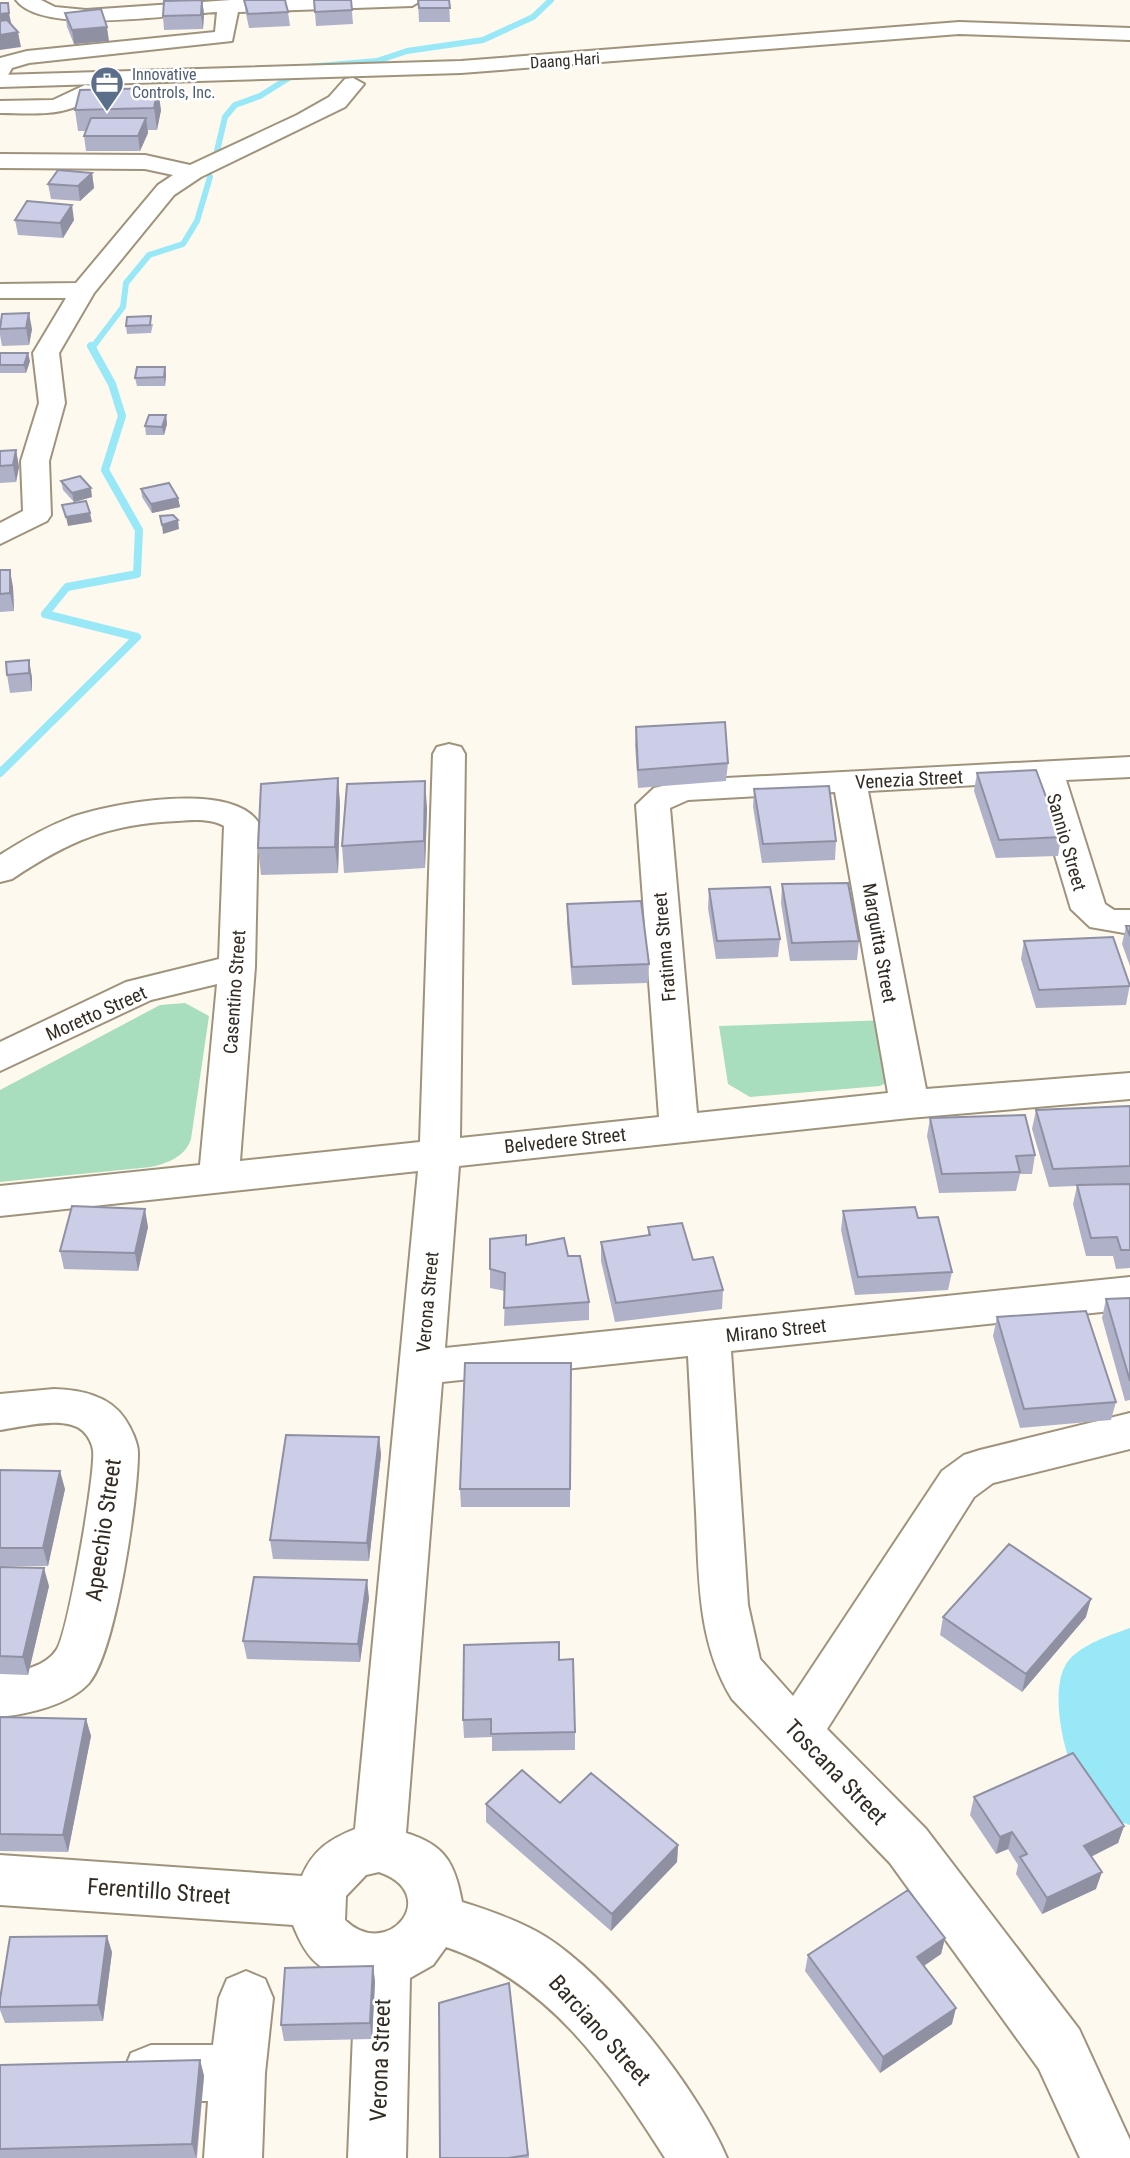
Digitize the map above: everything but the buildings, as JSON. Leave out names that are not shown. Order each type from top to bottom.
[{"type":"street","points":[[26,0],[65,15],[412,0]]},
{"type":"street","points":[[0,73],[3,64],[27,57],[225,37],[228,7]]},
{"type":"street","name":"Daang Hari","points":[[0,81],[325,72],[542,62],[959,28],[1130,34]]},
{"type":"street","name":"Daang Hari","points":[[0,93],[353,85],[542,76],[951,44],[1003,43],[1130,49]]},
{"type":"street","points":[[0,536],[37,514],[35,461],[52,403],[46,353],[83,290],[166,190],[193,172],[305,121],[337,102],[353,85]]},
{"type":"street","points":[[0,107],[57,106],[85,91]]},
{"type":"street","points":[[0,161],[131,162],[193,172]]},
{"type":"street","points":[[0,291],[83,290]]},
{"type":"street","name":"Verona Street","points":[[379,1848],[440,1154],[449,754]]},
{"type":"street","name":"Venezia Street","points":[[688,790],[1130,767]]},
{"type":"street","name":"Sannio Street","points":[[1046,771],[1089,909],[1096,916],[1114,922],[1130,922]]},
{"type":"street","name":"Marguitta Street","points":[[850,783],[909,1104]]},
{"type":"street","name":"Fratinna Street","points":[[679,1128],[653,805],[666,795],[688,790]]},
{"type":"street","name":"Casentino Street","points":[[0,871],[43,842],[78,825],[116,814],[177,810],[230,812],[241,822],[237,967],[219,1178]]},
{"type":"street","name":"Moretto Street","points":[[0,1058],[139,991],[237,967]]},
{"type":"street","name":"Belvedere Street","points":[[0,1201],[909,1104],[1130,1086]]},
{"type":"street","name":"Mirano Street","points":[[422,1367],[1130,1293]]},
{"type":"street","name":"Toscana Street","points":[[709,1337],[724,1605],[739,1668],[749,1684],[908,1846],[1059,2049],[1109,2158]]},
{"type":"street","name":"Apeechio Street","points":[[0,1412],[78,1408],[98,1416],[112,1431],[116,1451],[88,1634],[74,1665],[48,1684],[0,1695]]},
{"type":"street","points":[[798,1731],[964,1479],[980,1468],[1130,1431]]},
{"type":"street","points":[[379,1848],[400,1851],[418,1861],[431,1877],[437,1897],[435,1918],[424,1938],[406,1953],[383,1961],[357,1959],[334,1947],[320,1926],[317,1902],[328,1875],[335,1868],[351,1855],[379,1848]]},
{"type":"street","name":"Ferentillo Street","points":[[0,1880],[317,1902]]},
{"type":"street","name":"Barciano Street","points":[[435,1918],[486,1935],[530,1957],[578,2000],[647,2079],[698,2158]]},
{"type":"street","name":"Verona Street","points":[[377,2158],[383,1961]]},
{"type":"street","points":[[233,2158],[237,2073],[246,1998]]},
{"type":"street","points":[[97,2073],[237,2073]]},
{"type":"green space","points":[[185,1003],[209,1016],[191,1139],[180,1155],[151,1167],[0,1182],[0,1090],[160,1005]]},
{"type":"green space","points":[[888,1020],[888,1082],[880,1086],[750,1097],[728,1084],[719,1026]]},
{"type":"waterway","points":[[217,151],[225,117],[235,105],[260,96],[306,67],[377,61],[407,51],[483,40],[533,17],[551,0]]},
{"type":"waterway","points":[[92,348],[123,307],[126,283],[149,255],[183,244],[197,221],[210,177]]},
{"type":"waterway","points":[[0,773],[137,637],[45,614],[67,587],[137,574],[139,530],[105,470],[122,416],[112,384],[92,348]]},
{"type":"waterway","points":[[1130,1664],[1098,1686],[1108,1755],[1130,1786]]},
{"type":"place","name":"Innovative Controls, Inc.","points":[[107,113]]}]
